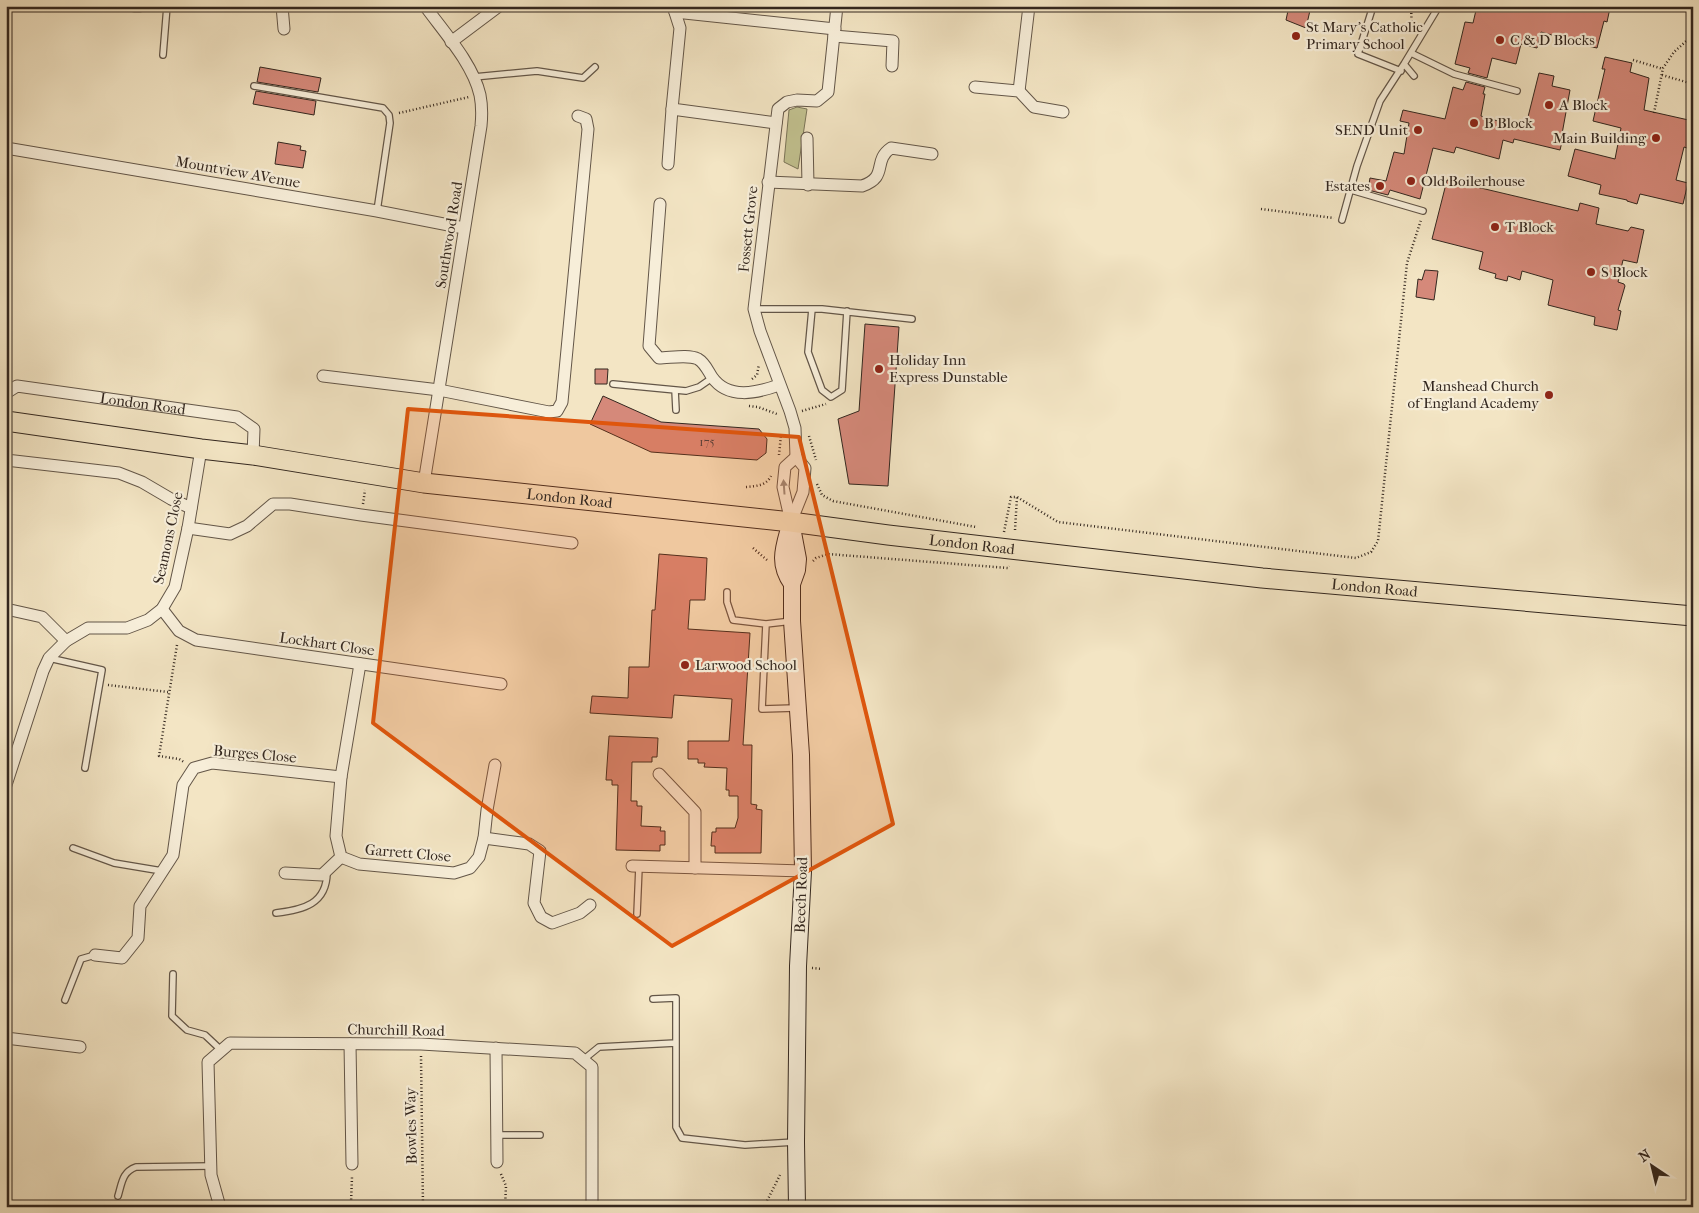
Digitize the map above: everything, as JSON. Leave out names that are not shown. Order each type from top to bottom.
[{"type":"main road","name":"London Road","points":[[6,421],[201,450],[253,455],[424,483],[791,522],[906,538],[1262,578],[1693,616]]},
{"type":"street","points":[[134,6],[140,6]]},
{"type":"street","points":[[282,6],[284,29]]},
{"type":"street","name":"Southwood Road","points":[[424,483],[481,126],[480,94],[474,78],[425,6]]},
{"type":"street","points":[[451,42],[499,6]]},
{"type":"street","name":"Fossett Grove","points":[[791,522],[803,492],[805,468],[796,457],[794,428],[790,411],[760,331],[754,309],[778,109],[787,102],[797,100],[817,101],[828,92],[837,6]]},
{"type":"street","points":[[1019,91],[1029,6]]},
{"type":"street","points":[[668,164],[680,28],[674,9],[893,41],[892,66]]},
{"type":"street","points":[[975,87],[1019,91],[1034,106],[1063,112]]},
{"type":"street","points":[[672,109],[776,123]]},
{"type":"street","points":[[323,376],[439,390],[549,412],[557,411],[562,402],[588,129],[586,118],[578,116]]},
{"type":"street","points":[[807,138],[808,184]]},
{"type":"street","name":"Mountview AVenue","points":[[6,148],[377,211],[464,228]]},
{"type":"street","points":[[768,182],[862,186],[878,177],[882,158],[885,152],[891,148],[932,154]]},
{"type":"street","points":[[660,204],[649,346],[659,358],[692,357],[698,359],[716,383],[729,390],[744,393],[760,392],[780,385]]},
{"type":"street","name":"London Road","points":[[6,393],[17,386],[236,418],[254,429],[253,455]]},
{"type":"street","name":"Seamons Close","points":[[6,785],[43,671],[49,658],[66,641],[88,628],[127,628],[148,620],[162,609],[175,587],[188,528],[201,450]]},
{"type":"street","points":[[791,522],[783,487],[785,467],[796,457]]},
{"type":"street","points":[[6,460],[120,474],[142,482],[170,499],[190,508]]},
{"type":"street","points":[[188,528],[230,534],[247,526],[273,504],[290,504],[572,543]]},
{"type":"street","name":"Beech Road","points":[[791,522],[798,559],[798,570],[792,584],[792,621],[798,708],[803,871],[798,966],[796,1142],[798,1207]]},
{"type":"street","points":[[6,609],[42,617],[66,641]]},
{"type":"street","name":"Lockhart Close","points":[[162,609],[179,631],[196,640],[501,684]]},
{"type":"street","points":[[285,873],[322,875],[341,857],[336,836],[341,777],[360,664]]},
{"type":"street","name":"Burges Close","points":[[95,955],[122,958],[138,938],[140,906],[173,855],[183,785],[194,768],[212,763],[341,777]]},
{"type":"street","name":"Garrett Close","points":[[341,857],[360,864],[454,873],[470,868],[479,857],[484,838],[495,765]]},
{"type":"street","points":[[659,774],[695,812],[695,868]]},
{"type":"street","points":[[484,838],[528,844],[540,851],[534,903],[541,917],[552,923],[580,913],[590,905]]},
{"type":"street","points":[[636,866],[803,871]]},
{"type":"street","points":[[6,1038],[80,1048]]},
{"type":"street","name":"Churchill Road","points":[[221,1050],[230,1042],[421,1044],[574,1053],[583,1060]]},
{"type":"street","points":[[350,1044],[352,1164]]},
{"type":"street","points":[[496,1048],[497,1162]]},
{"type":"street","points":[[220,1207],[210,1166],[208,1062],[221,1050]]},
{"type":"street","points":[[583,1060],[592,1067],[592,1207]]},
{"type":"lane","points":[[163,55],[167,6]]},
{"type":"lane","points":[[1373,6],[1358,54],[1400,71]]},
{"type":"lane","points":[[1342,220],[1357,166],[1380,101],[1412,53],[1439,6]]},
{"type":"lane","points":[[1412,53],[1454,74],[1517,91]]},
{"type":"lane","points":[[1404,64],[1414,76]]},
{"type":"lane","points":[[474,78],[537,71],[583,78],[595,67]]},
{"type":"lane","points":[[254,86],[383,108],[389,115],[388,141],[377,211]]},
{"type":"lane","points":[[1350,190],[1423,211]]},
{"type":"lane","points":[[754,309],[847,311],[912,319]]},
{"type":"lane","points":[[812,309],[808,352],[822,390],[831,397],[842,390],[847,311]]},
{"type":"lane","points":[[613,384],[675,390],[692,389],[712,378]]},
{"type":"lane","points":[[675,390],[676,410]]},
{"type":"lane","points":[[726,592],[727,602],[734,620],[766,624],[792,621]]},
{"type":"lane","points":[[766,624],[762,709],[798,708]]},
{"type":"lane","points":[[49,658],[102,670],[85,768]]},
{"type":"lane","points":[[73,848],[114,863],[162,871]]},
{"type":"lane","points":[[636,866],[637,914]]},
{"type":"lane","points":[[276,913],[293,911],[313,904],[322,893],[327,880],[327,870]]},
{"type":"lane","points":[[65,1000],[81,959],[95,955]]},
{"type":"lane","points":[[173,974],[172,1016],[187,1030],[205,1035],[221,1050]]},
{"type":"lane","points":[[653,999],[676,998],[676,1127],[682,1138],[745,1145],[796,1142]]},
{"type":"lane","points":[[583,1060],[599,1047],[676,1043]]},
{"type":"lane","points":[[497,1135],[540,1135]]},
{"type":"lane","points":[[118,1196],[124,1175],[136,1166],[210,1166]]},
{"type":"path","points":[[1411,6],[1412,34]]},
{"type":"path","points":[[1654,113],[1663,69],[1674,52],[1693,35]]},
{"type":"path","points":[[1633,60],[1663,69]]},
{"type":"path","points":[[1662,75],[1693,84]]},
{"type":"path","points":[[389,115],[480,94]]},
{"type":"path","points":[[1261,209],[1342,220]]},
{"type":"path","points":[[995,530],[1004,532],[1011,497],[1017,497],[1058,522],[1356,558],[1371,552],[1378,541],[1407,263],[1423,211]]},
{"type":"path","points":[[751,380],[757,375],[758,360]]},
{"type":"path","points":[[798,404],[801,412],[828,403],[831,397]]},
{"type":"path","points":[[744,406],[758,407],[778,414],[781,421]]},
{"type":"path","points":[[807,430],[816,458],[815,465]]},
{"type":"path","points":[[778,462],[782,433]]},
{"type":"path","points":[[746,487],[762,485],[772,474]]},
{"type":"path","points":[[815,480],[822,495],[833,501],[976,527]]},
{"type":"path","points":[[1015,530],[1017,497]]},
{"type":"path","points":[[816,558],[828,554],[1008,568]]},
{"type":"path","points":[[179,631],[159,756],[179,759],[194,768]]},
{"type":"path","points":[[99,684],[168,692]]},
{"type":"path","name":"Bowles Way","points":[[421,1044],[423,1207]]},
{"type":"path","points":[[497,1162],[506,1186],[505,1207]]},
{"type":"path","points":[[351,1203],[352,1164]]},
{"type":"path","points":[[764,1207],[781,1174]]},
{"type":"path","points":[[118,1196],[129,1206],[141,1207]]},
{"type":"highlighted area","points":[[408,409],[799,437],[893,824],[672,946],[373,723]]},
{"type":"green space","points":[[797,107],[807,109],[798,169],[784,162],[789,110]]},
{"type":"building","points":[[1289,6],[1311,6],[1306,28],[1286,20]]},
{"type":"building","name":"C & D Blocks","points":[[1477,6],[1499,6],[1520,11],[1521,6],[1602,6],[1610,8],[1607,22],[1604,21],[1597,48],[1570,42],[1570,40],[1541,32],[1537,48],[1521,44],[1516,64],[1492,58],[1487,78],[1468,73],[1470,68],[1455,64],[1465,22],[1473,23]]},
{"type":"building","name":"Main Building","points":[[1605,57],[1632,63],[1630,72],[1649,78],[1644,110],[1693,121],[1693,150],[1684,147],[1676,180],[1688,183],[1683,204],[1640,194],[1637,204],[1599,194],[1601,185],[1568,176],[1575,149],[1615,159],[1621,128],[1593,121],[1605,69],[1602,69]]},
{"type":"building","points":[[260,67],[321,78],[318,92],[257,82]]},
{"type":"building","points":[[1539,73],[1554,76],[1552,86],[1570,90],[1560,150],[1514,139],[1513,143],[1503,140],[1499,159],[1456,147],[1454,153],[1433,148],[1420,199],[1390,190],[1388,195],[1368,190],[1370,178],[1386,181],[1394,152],[1404,154],[1409,123],[1400,121],[1403,110],[1445,119],[1453,87],[1463,90],[1466,82],[1485,87],[1481,116],[1525,129]]},
{"type":"building","points":[[256,91],[316,101],[314,115],[253,104]]},
{"type":"building","points":[[278,142],[301,146],[300,150],[306,151],[303,168],[275,164]]},
{"type":"building","points":[[1447,180],[1578,211],[1580,203],[1599,208],[1596,224],[1628,231],[1631,227],[1644,230],[1637,263],[1623,260],[1618,282],[1625,286],[1618,310],[1621,311],[1617,330],[1594,325],[1595,317],[1548,305],[1553,280],[1522,271],[1520,280],[1508,276],[1507,281],[1495,278],[1496,274],[1479,269],[1483,252],[1432,239]]},
{"type":"building","points":[[1425,270],[1438,271],[1434,300],[1416,297],[1418,279],[1422,280]]},
{"type":"building","name":"Holiday Inn Express Dunstable","points":[[865,324],[899,327],[888,486],[849,484],[838,419],[859,411]]},
{"type":"building","points":[[595,369],[608,369],[607,384],[595,384]]},
{"type":"building","points":[[603,396],[661,422],[759,429],[767,439],[766,453],[757,460],[651,452],[590,424]]},
{"type":"building","points":[[659,554],[707,558],[705,600],[690,600],[688,629],[750,633],[743,745],[752,745],[751,804],[757,805],[756,809],[762,810],[761,853],[715,853],[715,846],[711,846],[712,832],[716,832],[716,828],[735,828],[738,818],[738,796],[729,796],[729,790],[726,790],[727,768],[704,767],[705,763],[698,763],[698,759],[688,759],[688,741],[729,741],[732,699],[674,695],[672,718],[590,713],[592,696],[628,698],[629,667],[649,667],[652,610],[655,610]]},
{"type":"building","points":[[609,736],[658,738],[657,757],[652,757],[652,762],[632,762],[631,801],[637,801],[637,806],[642,806],[641,826],[661,827],[660,831],[665,831],[665,845],[660,845],[660,851],[616,850],[618,785],[612,785],[612,780],[606,780]]},
{"type":"place","name":"St Mary's Catholic Primary School","points":[[1296,36]]},
{"type":"place","name":"C & D Blocks","points":[[1500,40]]},
{"type":"place","name":"A Block","points":[[1549,105]]},
{"type":"place","name":"B Block","points":[[1474,123]]},
{"type":"place","name":"SEND Unit","points":[[1418,130]]},
{"type":"place","name":"Main Building","points":[[1656,138]]},
{"type":"place","name":"Old Boilerhouse","points":[[1411,181]]},
{"type":"place","name":"Estates","points":[[1380,186]]},
{"type":"place","name":"T Block","points":[[1495,227]]},
{"type":"place","name":"S Block","points":[[1591,272]]},
{"type":"place","name":"Holiday Inn Express Dunstable","points":[[879,369]]},
{"type":"place","name":"Manshead Church of England Academy","points":[[1549,395]]},
{"type":"place","name":"Larwood School","points":[[685,665]]}]
